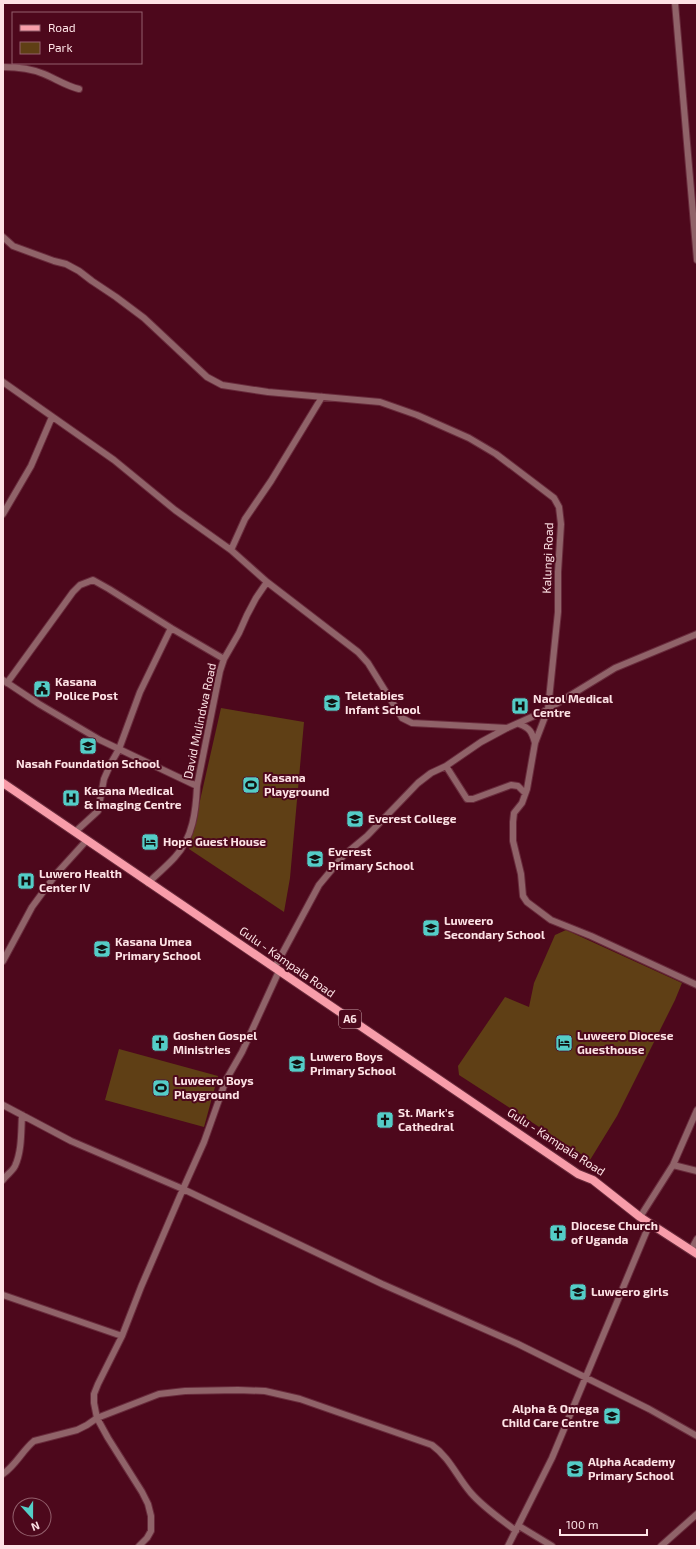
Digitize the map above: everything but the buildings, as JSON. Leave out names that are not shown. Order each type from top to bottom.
[{"type":"main road","name":"Gulu - Kampala Road","points":[[3,783],[578,1174],[593,1180],[640,1217],[650,1222],[694,1252]]},
{"type":"street","points":[[675,3],[697,260]]},
{"type":"street","points":[[3,67],[26,68],[43,73],[70,87],[79,89]]},
{"type":"street","name":"Kalungi Road","points":[[3,238],[13,246],[66,264],[79,271],[92,282],[116,297],[144,318],[208,377],[222,385],[268,392],[380,402],[417,415],[469,438],[496,454],[554,498],[559,508],[561,524],[558,572],[558,612],[548,708],[535,743],[522,803],[514,813],[513,841],[522,874],[524,896],[527,902],[551,920],[591,936],[697,985]]},
{"type":"street","points":[[3,382],[114,460],[175,510],[231,550],[267,582],[358,652],[368,663],[397,712],[407,721],[412,723],[507,728]]},
{"type":"street","points":[[231,550],[245,519],[271,481],[322,397]]},
{"type":"street","points":[[3,514],[31,466],[52,417]]},
{"type":"street","points":[[197,786],[119,750],[39,704],[5,681],[73,592],[80,585],[92,580],[224,659]]},
{"type":"street","name":"David Mulindwa Road","points":[[148,883],[176,856],[187,838],[193,818],[197,786],[217,683],[224,659],[239,634],[256,598],[267,582]]},
{"type":"street","points":[[75,832],[98,811],[104,779],[119,750],[140,692],[170,628]]},
{"type":"street","points":[[139,1546],[147,1538],[151,1531],[151,1520],[148,1504],[97,1418],[94,1394],[122,1336],[182,1189],[204,1142],[226,1080],[242,1052],[277,969],[319,885],[338,861],[375,829],[423,778],[446,766],[481,742],[507,728],[534,717],[615,668],[697,634]]},
{"type":"street","points":[[519,724],[532,731],[535,743]]},
{"type":"street","points":[[446,766],[467,799],[473,799],[514,785],[518,786],[525,793]]},
{"type":"street","points":[[3,961],[32,907],[57,872],[87,840]]},
{"type":"street","points":[[3,1105],[71,1141],[182,1189],[382,1284],[490,1331],[586,1377],[649,1409],[697,1436]]},
{"type":"street","points":[[640,1217],[674,1165],[697,1110]]},
{"type":"street","points":[[3,1180],[12,1171],[17,1161],[21,1139],[22,1115]]},
{"type":"street","points":[[674,1165],[697,1171]]},
{"type":"street","points":[[508,1546],[552,1458],[650,1222]]},
{"type":"street","points":[[694,1252],[697,1239]]},
{"type":"street","points":[[3,1295],[122,1336]]},
{"type":"street","points":[[3,1474],[15,1464],[28,1445],[34,1441],[77,1430],[97,1418],[149,1397],[168,1392],[208,1390],[265,1391],[300,1399],[432,1445],[441,1451],[448,1459],[477,1500],[517,1528],[552,1546]]},
{"type":"street","points":[[662,1546],[697,1514]]},
{"type":"green space","name":"Kasana Playground","points":[[221,708],[304,722],[290,878],[284,912],[189,849]]},
{"type":"green space","name":"Luweero Diocese Guesthouse","points":[[566,930],[682,983],[617,1116],[590,1160],[459,1075],[458,1066],[505,997],[529,1007],[534,983],[555,935]]},
{"type":"green space","name":"Luweero Boys Playground","points":[[119,1049],[218,1076],[204,1127],[105,1100]]},
{"type":"place","name":"Kasana Police Post","points":[[42,689]]},
{"type":"place","name":"Teletabies Infant School","points":[[332,703]]},
{"type":"place","name":"Nacol Medical Centre","points":[[520,706]]},
{"type":"place","name":"Nasah Foundation School","points":[[88,746]]},
{"type":"place","name":"Kasana Playground","points":[[251,785]]},
{"type":"place","name":"Kasana Medical & Imaging Centre","points":[[71,798]]},
{"type":"place","name":"Everest College","points":[[355,819]]},
{"type":"place","name":"Hope Guest House","points":[[150,842]]},
{"type":"place","name":"Everest Primary School","points":[[315,859]]},
{"type":"place","name":"Luwero Health Center IV","points":[[26,881]]},
{"type":"place","name":"Luweero Secondary School","points":[[431,928]]},
{"type":"place","name":"Kasana Umea Primary School","points":[[102,949]]},
{"type":"place","name":"Goshen Gospel Ministries","points":[[160,1043]]},
{"type":"place","name":"Luweero Diocese Guesthouse","points":[[564,1043]]},
{"type":"place","name":"Luwero Boys Primary School","points":[[297,1064]]},
{"type":"place","name":"Luweero Boys Playground","points":[[161,1088]]},
{"type":"place","name":"St. Mark's Cathedral","points":[[385,1120]]},
{"type":"place","name":"Diocese Church of Uganda","points":[[558,1233]]},
{"type":"place","name":"Luweero girls","points":[[578,1292]]},
{"type":"place","name":"Alpha & Omega Child Care Centre","points":[[612,1416]]},
{"type":"place","name":"Alpha Academy Primary School","points":[[575,1469]]}]
